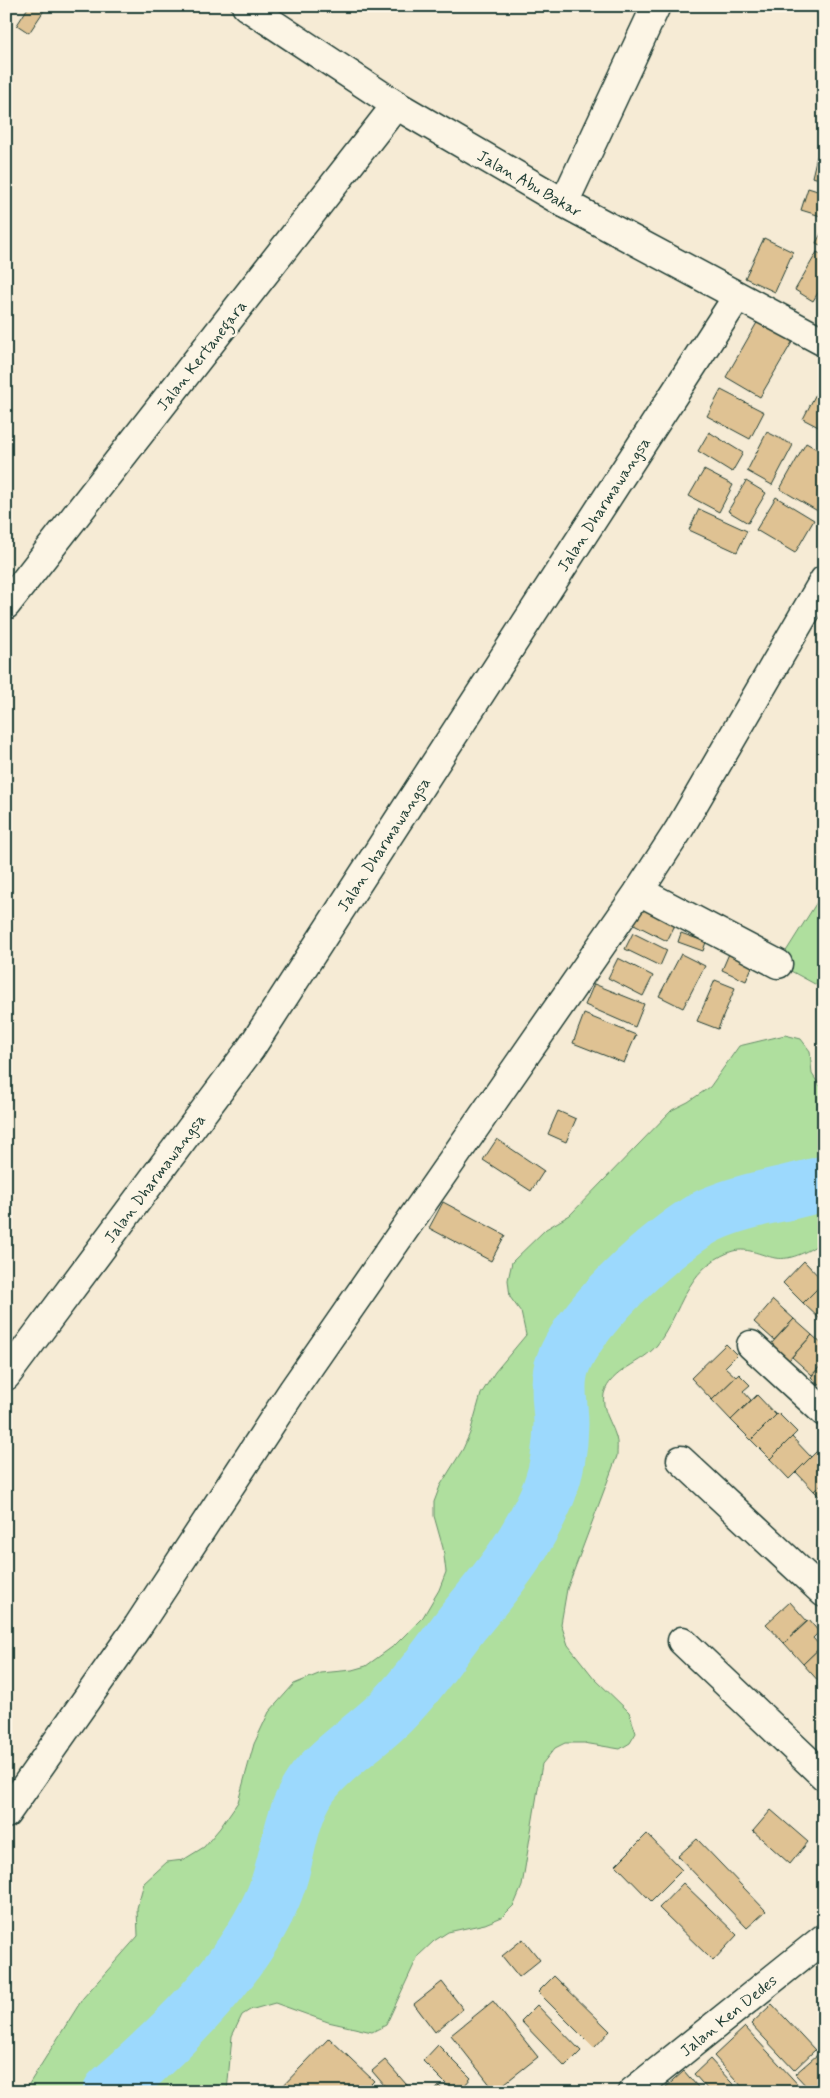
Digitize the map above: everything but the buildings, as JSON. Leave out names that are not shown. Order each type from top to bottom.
[{"type":"street","name":"Jalan Abu Bakar","points":[[246,6],[396,105],[564,203],[824,342]]},
{"type":"street","points":[[564,203],[656,6]]},
{"type":"street","name":"Jalan Kertanegara","points":[[6,605],[396,105]]},
{"type":"street","name":"Jalan Dharmawangsa","points":[[6,1376],[251,1048],[737,297]]},
{"type":"street","points":[[6,1814],[138,1626],[293,1390],[639,890],[678,830],[824,580]]},
{"type":"street","points":[[639,890],[778,964]]},
{"type":"street","points":[[751,1345],[824,1412]]},
{"type":"street","points":[[681,1460],[824,1593]]},
{"type":"street","points":[[682,1641],[824,1776]]},
{"type":"street","name":"Jalan Ken Dedes","points":[[632,2092],[824,1938]]},
{"type":"green space","points":[[824,891],[824,989],[778,964]]},
{"type":"green space","points":[[785,1035],[801,1039],[810,1051],[812,1074],[820,1086],[824,1087],[824,1241],[807,1251],[788,1258],[775,1258],[736,1250],[715,1260],[703,1269],[694,1280],[657,1345],[644,1357],[620,1373],[607,1386],[603,1400],[607,1416],[617,1439],[617,1456],[567,1589],[561,1624],[568,1645],[594,1678],[629,1712],[636,1733],[630,1743],[620,1749],[584,1743],[565,1743],[555,1748],[542,1764],[522,1886],[514,1905],[502,1917],[485,1924],[448,1932],[434,1941],[418,1956],[386,2025],[372,2032],[328,2022],[275,2003],[250,2010],[242,2015],[232,2036],[227,2092],[24,2092],[83,1998],[138,1936],[137,1908],[144,1883],[167,1862],[183,1860],[204,1847],[238,1802],[254,1744],[269,1712],[294,1684],[321,1673],[352,1670],[366,1666],[395,1645],[423,1617],[439,1590],[446,1572],[443,1548],[434,1516],[434,1502],[440,1486],[463,1449],[470,1433],[481,1394],[495,1372],[526,1335],[521,1312],[510,1297],[508,1280],[512,1262],[546,1229],[570,1215],[672,1110],[710,1087],[739,1046]]},
{"type":"waterway","points":[[110,2092],[201,2005],[241,1955],[257,1929],[277,1888],[292,1829],[302,1800],[310,1787],[327,1767],[381,1721],[401,1701],[513,1559],[544,1504],[554,1475],[560,1442],[560,1375],[566,1355],[599,1308],[647,1261],[693,1224],[712,1214],[739,1204],[824,1183]]}]
